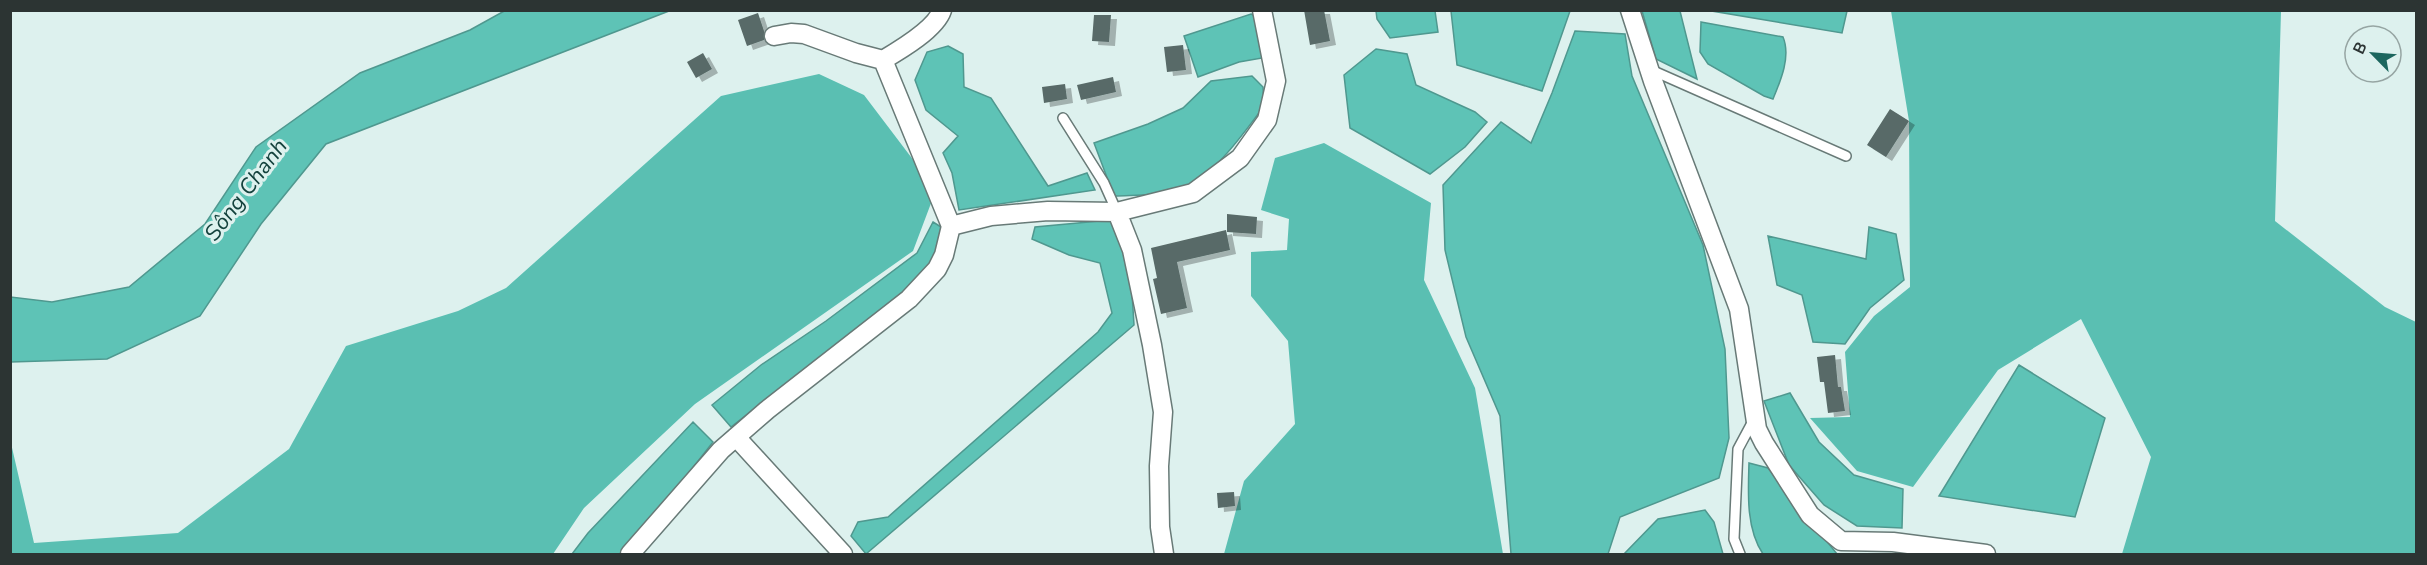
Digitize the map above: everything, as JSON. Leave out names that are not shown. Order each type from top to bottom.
[{"type":"street","points":[[774,36],[791,33],[804,34],[837,48],[883,60],[937,21],[942,10]]},
{"type":"street","points":[[951,226],[991,216],[1048,210],[1117,212],[1193,193],[1240,158],[1267,120],[1276,81],[1262,10]]},
{"type":"street","points":[[1630,10],[1649,69],[1739,309],[1757,429],[1810,515],[1841,541],[1893,542],[1986,555]]},
{"type":"street","points":[[630,555],[722,450],[767,410],[909,299],[937,269],[944,255],[951,226],[883,60]]},
{"type":"street","points":[[1117,212],[1132,250],[1163,412],[1159,466],[1160,527],[1164,555]]},
{"type":"street","points":[[736,437],[843,555]]},
{"type":"lane","points":[[1649,69],[1846,156]]},
{"type":"lane","points":[[1063,118],[1104,183],[1117,212]]},
{"type":"lane","points":[[1740,555],[1734,539],[1738,449],[1756,416]]},
{"type":"shaded area","points":[[1891,11],[2281,11],[2275,221],[2385,307],[2416,322],[2416,554],[2122,554],[2151,457],[2081,319],[1998,370],[1913,487],[1857,471],[1810,418],[1850,417],[1845,352],[1874,316],[1910,287],[1909,121]]},
{"type":"shaded area","points":[[819,74],[864,95],[936,190],[913,251],[695,404],[584,508],[553,554],[11,554],[10,439],[34,543],[178,533],[289,449],[346,346],[458,311],[506,288],[721,96]]},
{"type":"shaded area","points":[[1324,143],[1431,203],[1424,280],[1475,388],[1503,554],[1224,554],[1244,481],[1295,424],[1288,341],[1251,296],[1251,252],[1287,250],[1289,219],[1261,210],[1275,158]]},
{"type":"water","name":"Sông Chanh","points":[[506,10],[669,11],[326,144],[261,224],[200,316],[107,359],[11,362],[11,297],[52,302],[129,287],[205,224],[256,147],[360,73],[470,30]]},
{"type":"water","points":[[1712,10],[1847,11],[1842,33]]},
{"type":"water","points":[[1376,11],[1435,11],[1438,32],[1390,38],[1377,19]]},
{"type":"water","points":[[1451,11],[1570,11],[1542,91],[1457,65]]},
{"type":"water","points":[[1642,11],[1680,11],[1697,79],[1656,59]]},
{"type":"water","points":[[1251,14],[1257,17],[1268,57],[1239,62],[1198,77],[1184,36]]},
{"type":"water","points":[[1701,22],[1783,37],[1785,60],[1782,76],[1773,99],[1708,64],[1700,52]]},
{"type":"water","points":[[1575,31],[1625,34],[1632,76],[1703,245],[1725,349],[1729,438],[1719,478],[1620,517],[1608,554],[1511,554],[1500,416],[1466,337],[1445,250],[1443,185],[1501,122],[1531,143]]},
{"type":"water","points":[[948,46],[963,54],[964,87],[991,98],[1048,186],[1087,173],[1095,190],[959,210],[952,173],[943,153],[958,136],[926,110],[915,80],[927,52]]},
{"type":"water","points":[[1376,49],[1407,54],[1416,85],[1475,112],[1487,122],[1465,147],[1430,174],[1350,128],[1344,75]]},
{"type":"water","points":[[1252,76],[1263,87],[1264,106],[1234,145],[1211,169],[1198,180],[1170,192],[1114,196],[1094,143],[1148,124],[1183,108],[1211,81]]},
{"type":"water","points":[[1110,220],[1130,261],[1134,325],[866,554],[851,536],[858,522],[888,517],[1098,332],[1112,313],[1100,263],[1069,255],[1032,239],[1035,227]]},
{"type":"water","points":[[933,222],[941,227],[938,253],[916,282],[731,427],[712,405],[761,365],[826,321],[917,253]]},
{"type":"water","points":[[1869,227],[1896,234],[1904,280],[1870,308],[1845,344],[1813,342],[1802,295],[1777,285],[1768,236],[1866,259]]},
{"type":"water","points":[[2019,365],[2105,418],[2075,517],[1939,496]]},
{"type":"water","points":[[1790,393],[1819,442],[1854,475],[1903,489],[1902,528],[1857,526],[1824,505],[1789,465],[1764,401]]},
{"type":"water","points":[[693,422],[713,442],[625,554],[572,554],[588,533]]},
{"type":"water","points":[[1749,463],[1768,468],[1837,554],[1763,554],[1757,544],[1751,522]]},
{"type":"water","points":[[1705,510],[1714,522],[1723,554],[1624,554],[1658,519]]},
{"type":"building","points":[[1304,10],[1324,10],[1330,41],[1310,45]]},
{"type":"building","points":[[758,13],[764,31],[764,40],[747,46],[738,20]]},
{"type":"building","points":[[1094,15],[1111,15],[1109,42],[1092,41]]},
{"type":"building","points":[[1183,45],[1186,70],[1167,72],[1164,47]]},
{"type":"building","points":[[703,53],[712,69],[696,78],[687,62]]},
{"type":"building","points":[[1113,77],[1116,92],[1081,100],[1077,85]]},
{"type":"building","points":[[1065,84],[1067,99],[1044,103],[1042,87]]},
{"type":"building","points":[[1890,109],[1909,121],[1886,157],[1867,145]]},
{"type":"building","points":[[1227,214],[1257,217],[1256,234],[1227,232]]},
{"type":"building","points":[[1226,230],[1230,250],[1177,262],[1187,308],[1161,314],[1153,279],[1157,278],[1151,248]]},
{"type":"building","points":[[1835,355],[1838,387],[1841,387],[1845,411],[1828,413],[1824,382],[1820,382],[1817,357]]},
{"type":"building","points":[[1234,492],[1235,506],[1218,508],[1217,493]]}]
